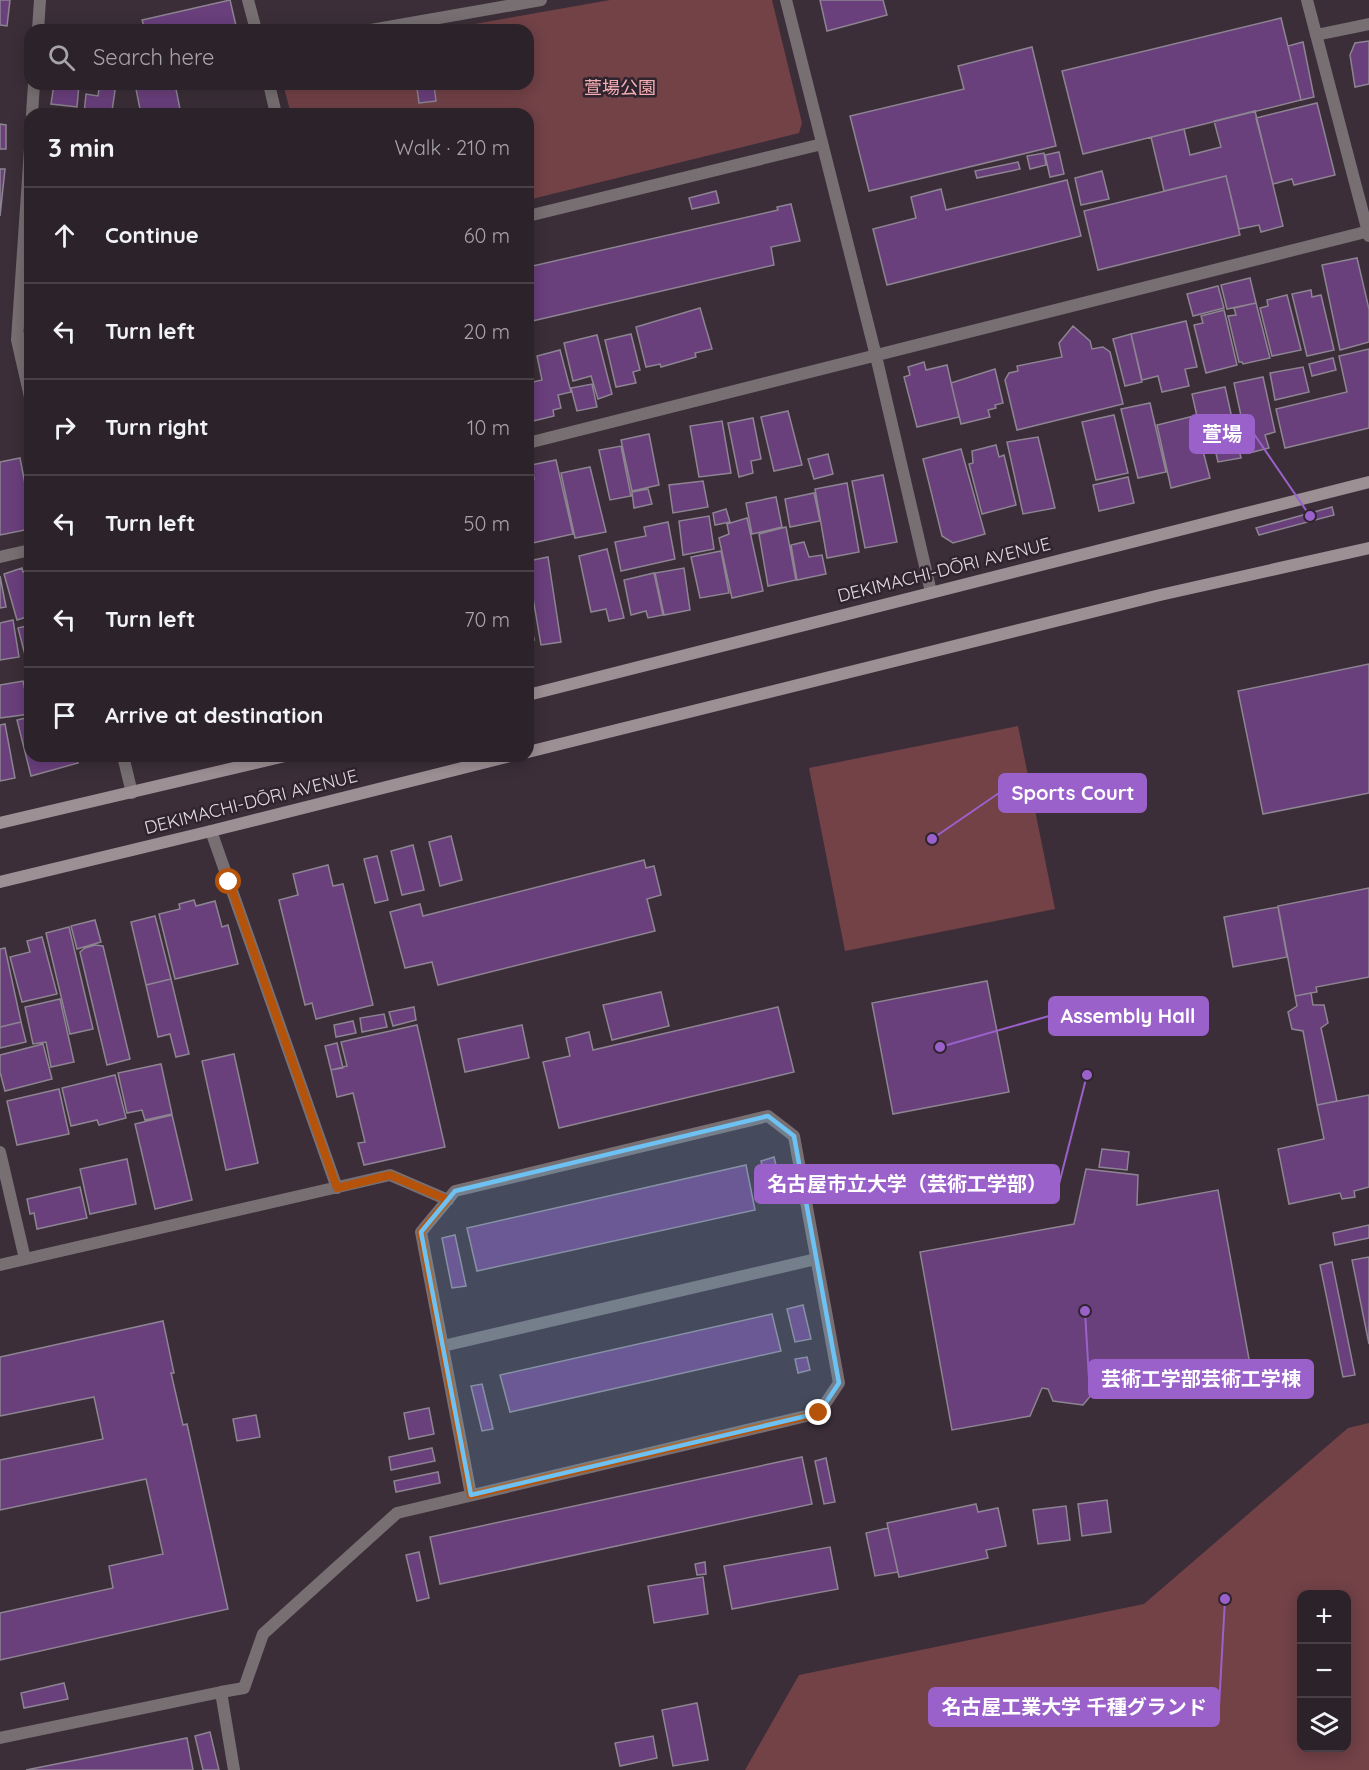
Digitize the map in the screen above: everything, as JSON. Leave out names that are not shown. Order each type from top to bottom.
[{"type":"main road","name":"DEKIMACHI-DŌRI AVENUE","points":[[534,694],[1369,482]]},
{"type":"main road","points":[[534,751],[1160,595],[1369,548]]},
{"type":"main road","name":"DEKIMACHI-DŌRI AVENUE","points":[[0,823],[132,794],[261,762]]},
{"type":"main road","name":"DEKIMACHI-DŌRI AVENUE","points":[[0,882],[486,762]]},
{"type":"street","points":[[38,24],[40,0]]},
{"type":"street","points":[[248,0],[254,24]]},
{"type":"street","points":[[405,24],[541,0]]},
{"type":"street","points":[[786,0],[876,356],[931,592]]},
{"type":"street","points":[[534,442],[1369,232],[1307,0]]},
{"type":"street","points":[[1316,35],[1369,24]]},
{"type":"street","points":[[32,108],[34,90]]},
{"type":"street","points":[[270,90],[275,108]]},
{"type":"street","points":[[534,215],[822,144]]},
{"type":"street","points":[[24,237],[17,340],[24,371]]},
{"type":"street","points":[[17,340],[24,338]]},
{"type":"street","points":[[0,557],[24,551]]},
{"type":"street","points":[[124,762],[132,794]]},
{"type":"street","points":[[211,831],[337,1188]]},
{"type":"street","points":[[0,1738],[244,1688],[263,1634],[397,1513],[819,1413],[839,1383],[794,1136],[768,1116],[455,1191],[421,1232],[471,1495]]},
{"type":"street","points":[[0,1152],[25,1259]]},
{"type":"street","points":[[0,1265],[390,1175],[448,1200]]},
{"type":"street","points":[[443,1346],[816,1259]]},
{"type":"street","points":[[221,1692],[234,1770]]},
{"type":"highlighted area","points":[[768,1116],[794,1136],[839,1383],[819,1413],[471,1495],[421,1232],[455,1191]]},
{"type":"green space","name":"萱場公園","points":[[610,0],[772,0],[802,123],[799,133],[534,199],[534,108],[289,108],[285,90],[534,90],[534,24],[474,24]]},
{"type":"green space","points":[[1018,726],[1055,909],[845,951],[809,768]]},
{"type":"green space","points":[[1369,1423],[1369,1770],[745,1770],[799,1675],[1144,1604],[1348,1428]]},
{"type":"building","points":[[0,0],[10,0],[7,26],[0,25]]},
{"type":"building","points":[[230,0],[236,24],[143,24],[142,20]]},
{"type":"building","points":[[820,0],[883,0],[887,15],[827,31]]},
{"type":"building","points":[[1281,18],[1301,100],[1083,154],[1062,71]]},
{"type":"building","points":[[1369,41],[1369,84],[1355,87],[1350,55],[1355,43]]},
{"type":"building","points":[[1303,42],[1314,97],[1301,100],[1288,46]]},
{"type":"building","points":[[1032,47],[1056,146],[869,191],[850,116],[964,89],[958,66]]},
{"type":"building","points":[[53,90],[79,90],[77,107],[51,104]]},
{"type":"building","points":[[99,90],[115,90],[112,108],[85,108],[86,94],[98,96]]},
{"type":"building","points":[[136,90],[176,90],[180,108],[140,108]]},
{"type":"building","points":[[417,90],[435,90],[436,101],[419,103]]},
{"type":"building","points":[[1317,103],[1335,175],[1294,185],[1292,179],[1273,184],[1256,118]]},
{"type":"building","points":[[1255,111],[1283,226],[1261,232],[1259,225],[1239,229],[1226,176],[1164,191],[1151,137],[1184,129],[1190,155],[1221,147],[1214,121]]},
{"type":"building","points":[[0,124],[6,125],[6,149],[0,149]]},
{"type":"building","points":[[1059,152],[1064,174],[1050,177],[1045,155]]},
{"type":"building","points":[[1044,153],[1046,165],[1030,169],[1027,156]]},
{"type":"building","points":[[1018,162],[1020,169],[977,178],[975,171]]},
{"type":"building","points":[[0,169],[5,169],[0,216]]},
{"type":"building","points":[[1102,171],[1109,199],[1081,205],[1075,178]]},
{"type":"building","points":[[1226,176],[1240,235],[1098,270],[1084,211]]},
{"type":"building","points":[[1067,180],[1081,236],[887,285],[873,229],[916,218],[911,197],[941,189],[946,210]]},
{"type":"building","points":[[716,191],[719,203],[692,209],[689,198]]},
{"type":"building","points":[[791,204],[800,241],[771,247],[774,265],[534,321],[534,266],[778,210],[777,207]]},
{"type":"building","points":[[1357,258],[1369,309],[1369,342],[1340,350],[1322,265]]},
{"type":"building","points":[[1250,278],[1256,303],[1227,309],[1221,285]]},
{"type":"building","points":[[1218,286],[1224,308],[1193,316],[1187,294]]},
{"type":"building","points":[[1311,290],[1312,297],[1321,295],[1334,350],[1307,356],[1292,294]]},
{"type":"building","points":[[1287,295],[1301,350],[1272,356],[1260,308],[1268,306],[1267,300]]},
{"type":"building","points":[[1256,303],[1270,358],[1243,364],[1239,362],[1228,316],[1236,315],[1234,308]]},
{"type":"building","points":[[700,308],[712,349],[695,353],[696,357],[661,367],[660,364],[646,367],[636,327]]},
{"type":"building","points":[[1224,310],[1237,365],[1206,373],[1194,325],[1203,323],[1201,316]]},
{"type":"building","points":[[1186,321],[1197,367],[1185,369],[1189,386],[1162,392],[1158,376],[1142,380],[1131,334]]},
{"type":"building","points":[[1073,326],[1090,341],[1092,349],[1103,347],[1110,352],[1123,404],[1017,430],[1005,380],[1009,373],[1018,371],[1017,366],[1062,357],[1059,343]]},
{"type":"building","points":[[631,334],[640,370],[633,372],[636,383],[616,387],[605,340]]},
{"type":"building","points":[[1131,334],[1142,382],[1125,386],[1113,339]]},
{"type":"building","points":[[597,335],[612,394],[598,399],[591,376],[573,381],[564,343]]},
{"type":"building","points":[[1369,349],[1369,428],[1285,448],[1276,409],[1347,392],[1339,356]]},
{"type":"building","points":[[560,350],[571,392],[558,395],[561,408],[553,410],[554,416],[534,421],[534,382],[542,380],[537,356]]},
{"type":"building","points":[[1333,358],[1336,370],[1312,376],[1309,364]]},
{"type":"building","points":[[924,362],[926,370],[947,365],[959,417],[917,427],[904,377],[910,375],[908,367]]},
{"type":"building","points":[[1303,367],[1309,392],[1275,400],[1270,373]]},
{"type":"building","points":[[995,369],[1003,403],[988,410],[990,417],[961,424],[951,383]]},
{"type":"building","points":[[1263,377],[1275,432],[1265,435],[1269,448],[1249,453],[1234,383]]},
{"type":"building","points":[[592,384],[597,407],[577,411],[571,388]]},
{"type":"building","points":[[1225,387],[1241,458],[1218,462],[1211,432],[1201,434],[1192,394]]},
{"type":"building","points":[[1150,403],[1166,472],[1138,478],[1121,409]]},
{"type":"building","points":[[788,411],[802,465],[774,471],[761,417]]},
{"type":"building","points":[[1114,415],[1128,473],[1096,480],[1082,422]]},
{"type":"building","points":[[1194,416],[1210,478],[1171,488],[1157,425]]},
{"type":"building","points":[[753,418],[761,459],[751,461],[753,473],[739,477],[728,423]]},
{"type":"building","points":[[722,421],[731,473],[699,477],[690,426]]},
{"type":"building","points":[[649,434],[659,485],[632,491],[621,440]]},
{"type":"building","points":[[1038,437],[1055,508],[1023,514],[1007,442]]},
{"type":"building","points":[[996,445],[999,457],[1004,455],[1016,505],[982,514],[969,464],[973,463],[972,451]]},
{"type":"building","points":[[621,446],[631,496],[610,500],[599,450]]},
{"type":"building","points":[[961,449],[985,534],[953,543],[942,536],[923,459]]},
{"type":"building","points":[[828,454],[833,474],[814,479],[808,459]]},
{"type":"building","points":[[20,458],[24,479],[24,530],[0,535],[0,462]]},
{"type":"building","points":[[556,460],[573,534],[534,543],[534,464]]},
{"type":"building","points":[[590,467],[606,532],[575,538],[561,473]]},
{"type":"building","points":[[883,475],[897,542],[865,548],[852,481]]},
{"type":"building","points":[[1128,477],[1134,503],[1099,511],[1093,485]]},
{"type":"building","points":[[703,481],[708,507],[673,513],[669,485]]},
{"type":"building","points":[[847,483],[859,552],[827,558],[815,489]]},
{"type":"building","points":[[648,489],[652,504],[634,508],[632,492]]},
{"type":"building","points":[[814,493],[820,521],[790,527],[785,499]]},
{"type":"building","points":[[776,497],[782,527],[752,534],[746,503]]},
{"type":"building","points":[[1332,507],[1334,515],[1259,535],[1256,528]]},
{"type":"building","points":[[726,509],[730,522],[715,525],[713,513]]},
{"type":"building","points":[[709,516],[714,549],[683,555],[679,521]]},
{"type":"building","points":[[747,518],[763,591],[732,598],[719,538],[729,534],[727,524]]},
{"type":"building","points":[[668,522],[675,559],[621,571],[615,542],[646,536],[644,527]]},
{"type":"building","points":[[786,527],[796,580],[768,586],[759,534]]},
{"type":"building","points":[[804,542],[809,557],[822,555],[826,574],[797,580],[791,545]]},
{"type":"building","points":[[607,549],[624,618],[609,621],[606,609],[591,612],[579,556]]},
{"type":"building","points":[[721,551],[729,593],[700,598],[691,557]]},
{"type":"building","points":[[548,557],[561,642],[541,645],[534,604],[534,560]]},
{"type":"building","points":[[22,568],[24,572],[24,618],[17,620],[4,574]]},
{"type":"building","points":[[684,568],[690,610],[664,615],[655,573]]},
{"type":"building","points":[[654,573],[663,615],[648,618],[646,611],[631,615],[624,580]]},
{"type":"building","points":[[0,576],[6,607],[0,608]]},
{"type":"building","points":[[13,620],[19,657],[0,660],[0,623]]},
{"type":"building","points":[[24,626],[24,651],[18,628]]},
{"type":"building","points":[[1369,664],[1369,793],[1263,814],[1238,691]]},
{"type":"building","points":[[23,681],[24,715],[0,718],[0,685]]},
{"type":"building","points":[[24,718],[24,748],[17,720]]},
{"type":"building","points":[[5,724],[15,778],[0,781],[0,725]]},
{"type":"building","points":[[28,762],[78,762],[78,763],[31,776]]},
{"type":"building","points":[[451,836],[462,880],[440,886],[429,842]]},
{"type":"building","points":[[413,845],[424,890],[402,895],[391,851]]},
{"type":"building","points":[[377,856],[388,900],[375,903],[364,859]]},
{"type":"building","points":[[644,860],[646,868],[654,866],[661,895],[647,899],[655,931],[438,985],[432,962],[405,968],[390,912],[420,904],[423,916]]},
{"type":"building","points":[[328,865],[333,886],[343,884],[373,1005],[316,1019],[312,1003],[305,1005],[279,900],[298,895],[293,874]]},
{"type":"building","points":[[1369,888],[1369,977],[1316,987],[1317,992],[1295,996],[1278,906]]},
{"type":"building","points":[[194,900],[196,906],[215,901],[222,927],[228,925],[238,964],[175,979],[159,914],[180,909],[179,904]]},
{"type":"building","points":[[1278,907],[1287,957],[1233,967],[1224,917]]},
{"type":"building","points":[[155,916],[171,979],[146,985],[131,922]]},
{"type":"building","points":[[95,920],[101,942],[77,949],[71,926]]},
{"type":"building","points":[[69,927],[93,1029],[70,1034],[46,933]]},
{"type":"building","points":[[42,937],[57,994],[22,1002],[10,957],[30,952],[27,941]]},
{"type":"building","points":[[95,945],[103,946],[130,1059],[107,1065],[80,952]]},
{"type":"building","points":[[5,948],[21,1022],[0,1027],[0,949]]},
{"type":"building","points":[[171,979],[189,1054],[176,1057],[170,1034],[158,1037],[146,985]]},
{"type":"building","points":[[987,981],[1009,1092],[893,1114],[872,1003]]},
{"type":"building","points":[[661,992],[669,1026],[612,1040],[603,1005]]},
{"type":"building","points":[[1311,993],[1313,1005],[1324,1005],[1328,1023],[1321,1028],[1337,1101],[1317,1105],[1303,1031],[1292,1029],[1288,1012],[1297,1006],[1295,996]]},
{"type":"building","points":[[60,999],[74,1062],[51,1067],[46,1042],[33,1044],[25,1007]]},
{"type":"building","points":[[414,1007],[416,1020],[393,1026],[389,1012]]},
{"type":"building","points":[[778,1007],[794,1072],[559,1128],[543,1062],[570,1056],[566,1038],[589,1032],[593,1050]]},
{"type":"building","points":[[384,1014],[387,1027],[362,1032],[360,1018]]},
{"type":"building","points":[[353,1021],[356,1033],[336,1037],[334,1025]]},
{"type":"building","points":[[21,1022],[26,1042],[0,1048],[0,1027]]},
{"type":"building","points":[[417,1025],[445,1147],[364,1165],[358,1143],[365,1142],[353,1093],[337,1097],[331,1070],[347,1066],[341,1042]]},
{"type":"building","points":[[522,1025],[529,1058],[465,1072],[458,1039]]},
{"type":"building","points":[[337,1043],[343,1068],[331,1070],[325,1046]]},
{"type":"building","points":[[43,1044],[52,1079],[5,1091],[0,1072],[0,1055]]},
{"type":"building","points":[[234,1054],[258,1163],[226,1170],[202,1061]]},
{"type":"building","points":[[161,1064],[172,1114],[145,1120],[142,1110],[127,1113],[118,1073]]},
{"type":"building","points":[[115,1075],[126,1118],[99,1125],[97,1120],[71,1126],[62,1088]]},
{"type":"building","points":[[59,1089],[69,1134],[17,1145],[7,1101]]},
{"type":"building","points":[[1369,1095],[1369,1187],[1354,1191],[1355,1197],[1342,1199],[1340,1193],[1289,1204],[1278,1149],[1324,1139],[1317,1105]]},
{"type":"building","points":[[172,1115],[192,1200],[155,1209],[135,1124]]},
{"type":"building","points":[[1102,1149],[1129,1152],[1127,1170],[1099,1167]]},
{"type":"building","points":[[774,1157],[782,1190],[768,1193],[761,1161]]},
{"type":"building","points":[[127,1159],[136,1204],[90,1214],[80,1169]]},
{"type":"building","points":[[746,1165],[755,1210],[477,1271],[467,1228]]},
{"type":"building","points":[[1086,1169],[1138,1175],[1137,1205],[1218,1190],[1251,1370],[1110,1396],[1092,1394],[1083,1405],[1053,1401],[1048,1389],[1042,1388],[1030,1416],[952,1430],[920,1252],[1074,1224]]},
{"type":"building","points":[[80,1187],[87,1218],[37,1229],[34,1213],[30,1214],[27,1199]]},
{"type":"building","points":[[1369,1225],[1369,1238],[1335,1245],[1333,1233]]},
{"type":"building","points":[[455,1235],[466,1286],[452,1288],[442,1238]]},
{"type":"building","points":[[1369,1257],[1369,1344],[1352,1260]]},
{"type":"building","points":[[1332,1262],[1355,1375],[1343,1377],[1320,1265]]},
{"type":"building","points":[[803,1305],[811,1339],[795,1342],[787,1309]]},
{"type":"building","points":[[772,1314],[781,1351],[510,1412],[500,1375]]},
{"type":"building","points":[[163,1321],[174,1373],[171,1373],[183,1425],[187,1424],[228,1609],[0,1660],[0,1613],[113,1588],[109,1566],[163,1554],[146,1479],[0,1510],[0,1460],[103,1439],[94,1397],[0,1416],[0,1357]]},
{"type":"building","points":[[807,1357],[810,1370],[798,1373],[795,1359]]},
{"type":"building","points":[[482,1384],[493,1429],[482,1431],[471,1386]]},
{"type":"building","points":[[429,1408],[434,1434],[409,1439],[404,1413]]},
{"type":"building","points":[[256,1415],[260,1437],[237,1441],[233,1419]]},
{"type":"building","points":[[432,1448],[435,1461],[391,1470],[389,1457]]},
{"type":"building","points":[[802,1457],[812,1504],[440,1584],[430,1537]]},
{"type":"building","points":[[826,1458],[835,1502],[824,1504],[815,1461]]},
{"type":"building","points":[[438,1472],[440,1483],[396,1492],[394,1481]]},
{"type":"building","points":[[1107,1500],[1111,1532],[1082,1536],[1078,1504]]},
{"type":"building","points":[[976,1504],[978,1512],[998,1508],[1006,1546],[986,1550],[988,1558],[899,1577],[887,1523]]},
{"type":"building","points":[[1066,1506],[1070,1540],[1038,1544],[1033,1510]]},
{"type":"building","points":[[888,1528],[898,1572],[875,1576],[866,1533]]},
{"type":"building","points":[[830,1547],[838,1589],[732,1609],[724,1566]]},
{"type":"building","points":[[419,1552],[429,1598],[417,1601],[406,1555]]},
{"type":"building","points":[[705,1562],[706,1574],[697,1575],[695,1564]]},
{"type":"building","points":[[703,1577],[708,1614],[654,1623],[648,1586]]},
{"type":"building","points":[[64,1683],[68,1699],[24,1708],[21,1693]]},
{"type":"building","points":[[697,1703],[708,1760],[673,1766],[662,1710]]},
{"type":"building","points":[[210,1732],[219,1770],[203,1770],[195,1736]]},
{"type":"building","points":[[653,1736],[657,1758],[620,1766],[615,1743]]},
{"type":"building","points":[[187,1738],[193,1770],[26,1770]]},
{"type":"place","name":"萱場","points":[[1310,516]]},
{"type":"place","name":"Sports Court","points":[[932,839]]},
{"type":"place","name":"Assembly Hall","points":[[940,1047]]},
{"type":"place","name":"名古屋市立大学（芸術工学部）","points":[[1087,1075]]},
{"type":"place","name":"芸術工学部芸術工学棟","points":[[1085,1311]]},
{"type":"place","name":"名古屋工業大学 千種グランド","points":[[1225,1599]]},
{"type":"route","points":[[229,882],[337,1188],[390,1175],[448,1200],[421,1232],[471,1495],[819,1413]]}]
